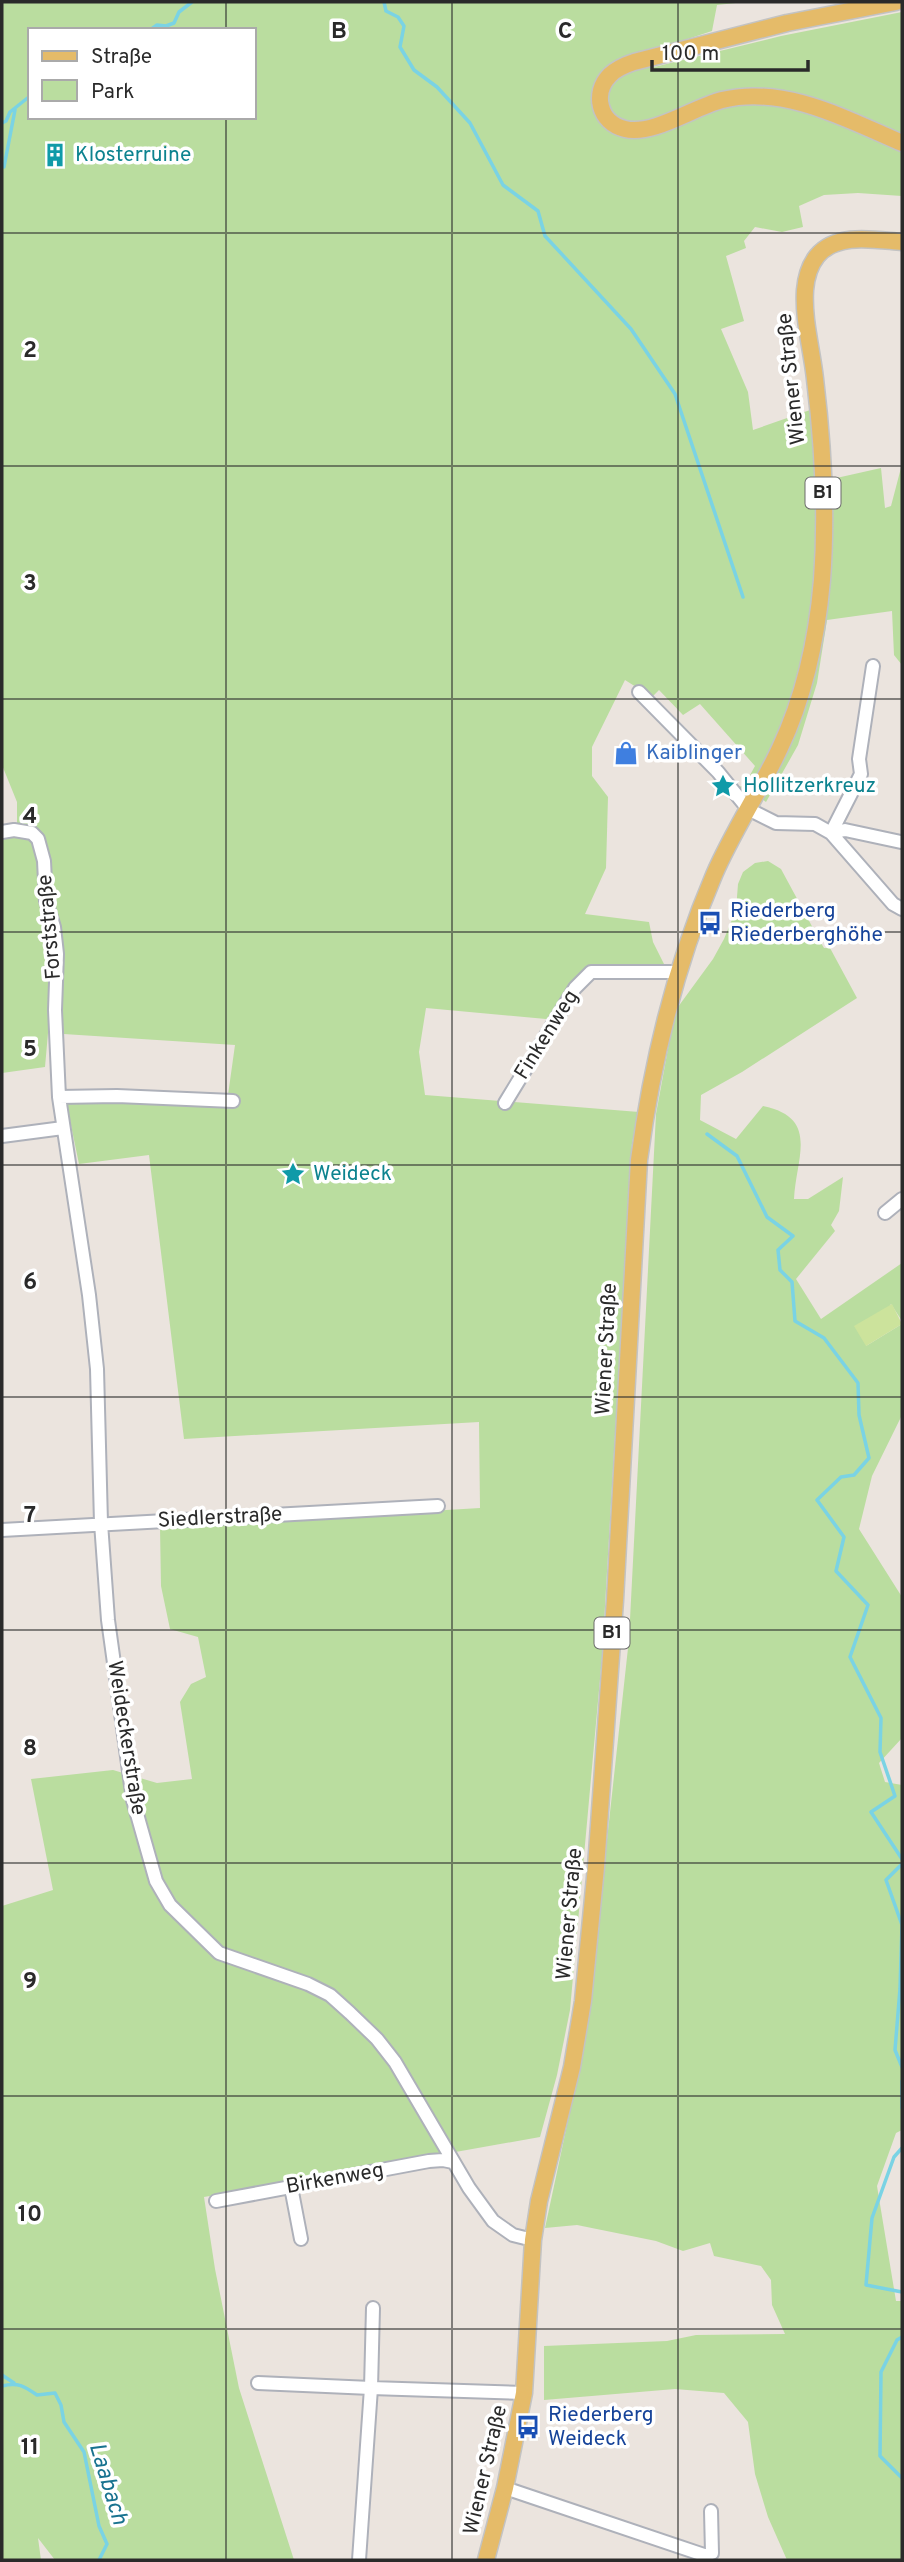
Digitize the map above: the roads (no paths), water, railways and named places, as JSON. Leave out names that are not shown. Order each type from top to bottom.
[{"type":"main road","points":[[896,2],[788,23],[634,62],[619,68],[608,77],[602,87],[600,99],[603,112],[610,121],[623,128],[636,130],[653,127],[726,99],[757,96],[777,98],[822,110],[902,143]]},
{"type":"main road","name":"Wiener Straße","points":[[486,2560],[505,2488],[524,2393],[533,2240],[541,2190],[572,2067],[583,2001],[597,1854],[615,1600],[639,1160],[649,1093],[678,972],[690,935],[715,873],[781,747],[810,664],[819,611],[823,553],[823,485],[818,408],[805,301],[807,276],[819,253],[838,243],[853,240],[902,242]]},
{"type":"street","points":[[831,832],[862,774],[859,759],[873,667]]},
{"type":"street","points":[[639,692],[718,772],[748,809],[776,823],[815,824],[831,832],[893,904],[902,909]]},
{"type":"street","points":[[831,832],[845,830],[901,842]]},
{"type":"street","name":"Forststraße","points":[[2,832],[32,833],[38,839],[44,861],[46,901],[54,927],[57,954],[55,1010],[59,1097]]},
{"type":"street","name":"Finkenweg","points":[[505,1103],[575,988],[591,972],[678,972]]},
{"type":"street","points":[[59,1097],[117,1096],[184,1101],[233,1101]]},
{"type":"street","name":"Weideckerstraße","points":[[59,1097],[89,1294],[97,1369],[101,1523],[108,1620],[133,1800],[156,1881],[163,1897],[219,1953],[308,1984],[330,1995],[350,2013],[377,2039],[395,2062],[453,2162],[493,2221],[513,2235],[533,2240]]},
{"type":"street","points":[[2,1136],[63,1128]]},
{"type":"street","points":[[886,1213],[902,1199]]},
{"type":"street","name":"Siedlerstraße","points":[[2,1530],[438,1506]]},
{"type":"street","name":"Birkenweg","points":[[216,2201],[429,2161],[453,2162]]},
{"type":"street","points":[[291,2187],[301,2239]]},
{"type":"street","points":[[359,2560],[371,2388],[373,2308]]},
{"type":"street","points":[[258,2383],[524,2393]]},
{"type":"street","points":[[505,2488],[704,2556],[712,2553],[711,2511]]},
{"type":"waterway","points":[[153,28],[174,23],[179,12],[192,2]]},
{"type":"waterway","points":[[384,2],[386,11],[398,17],[404,26],[400,47],[414,70],[437,87],[470,123],[503,185],[538,211],[545,236],[631,329],[675,394],[743,597]]},
{"type":"waterway","points":[[2,123],[10,112],[28,98]]},
{"type":"waterway","points":[[4,167],[15,110]]},
{"type":"waterway","points":[[707,1134],[737,1156],[767,1217],[793,1236],[778,1250],[780,1270],[792,1282],[795,1321],[824,1338],[858,1383],[859,1415],[869,1458],[854,1475],[841,1477],[817,1500],[844,1537],[836,1571],[868,1605],[850,1657],[881,1718],[880,1752],[895,1796],[871,1812],[902,1859]]},
{"type":"waterway","points":[[902,1864],[886,1880],[902,1925],[895,2050],[902,2067]]},
{"type":"waterway","points":[[902,2081],[902,2108]]},
{"type":"waterway","points":[[902,2148],[894,2157],[872,2218],[866,2285],[902,2292]]},
{"type":"waterway","points":[[902,2337],[897,2340],[881,2372],[880,2456],[902,2478]]},
{"type":"waterway","points":[[2,2375],[14,2383]]},
{"type":"waterway","name":"Laabach","points":[[2,2386],[21,2386],[37,2395],[55,2393],[61,2405],[64,2422],[84,2452],[99,2526],[107,2544],[99,2560]]},
{"type":"place","name":"Klosterruine","points":[[55,155]]},
{"type":"place","name":"Kaiblinger","points":[[626,753]]},
{"type":"place","name":"Hollitzerkreuz","points":[[723,786]]},
{"type":"place","name":"Riederberg Riederberghöhe","points":[[710,923]]},
{"type":"place","name":"Weideck","points":[[293,1174]]},
{"type":"place","name":"Riederberg Weideck","points":[[528,2427]]}]
